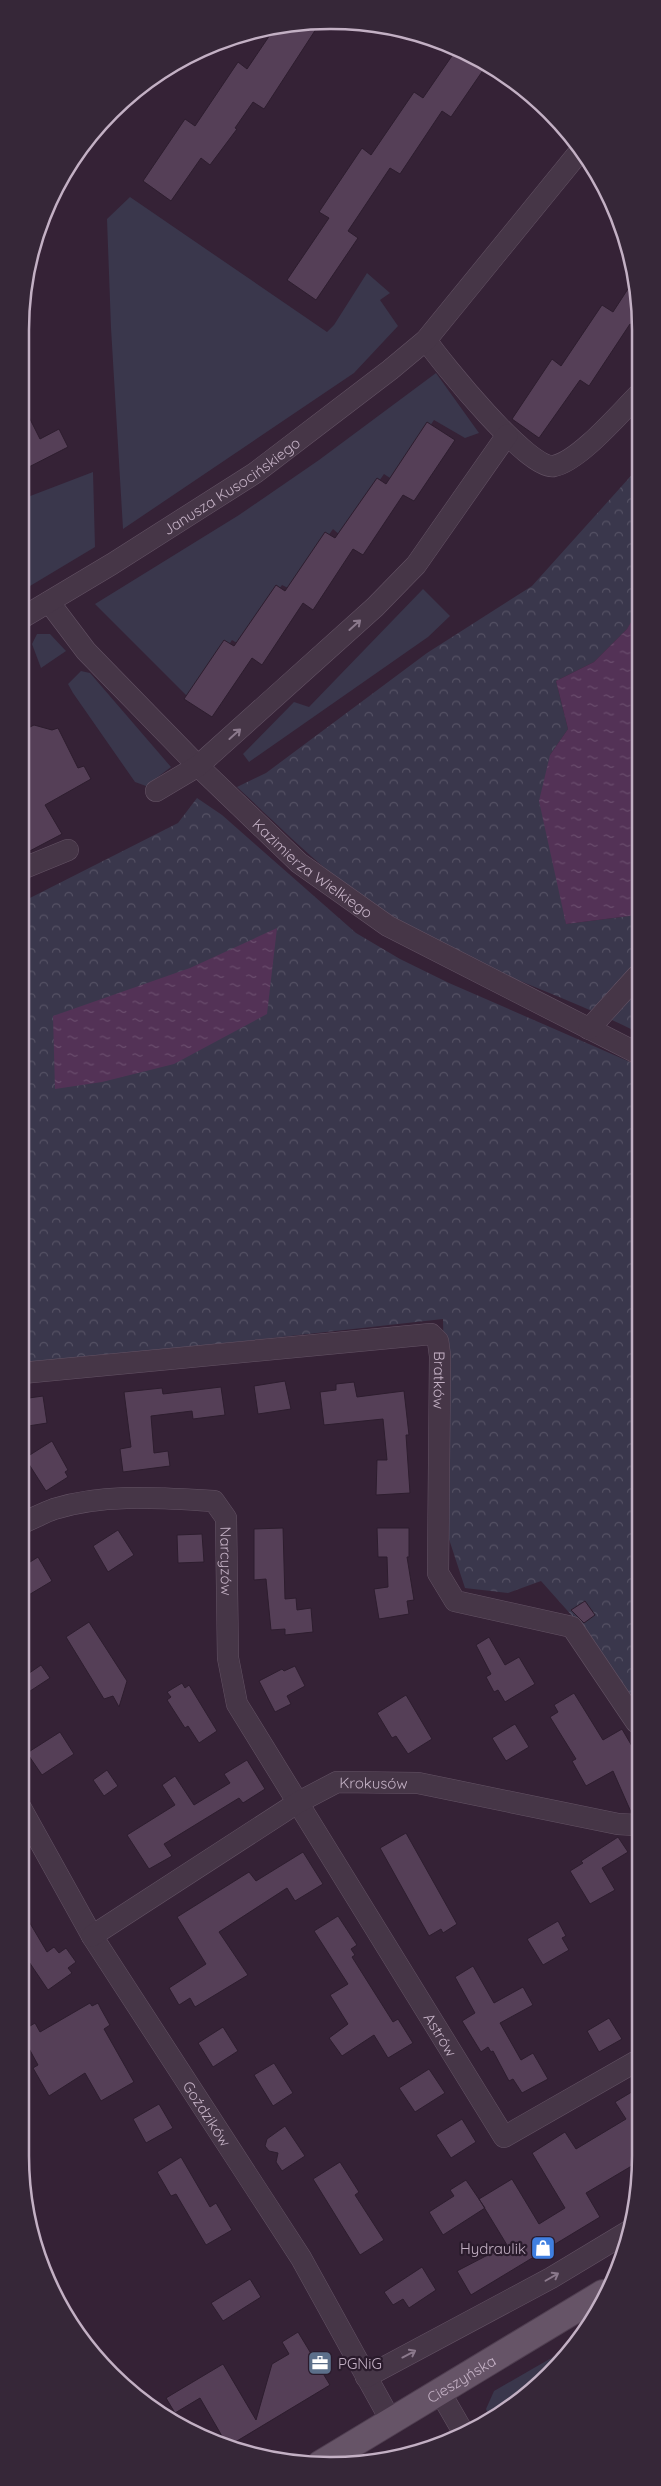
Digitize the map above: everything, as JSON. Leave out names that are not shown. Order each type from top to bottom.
[{"type":"main road","name":"Cieszyńska","points":[[332,2457],[597,2297]]},
{"type":"street","name":"Janusza Kusocińskiego","points":[[29,614],[255,473],[390,370],[426,340],[576,156]]},
{"type":"street","points":[[426,340],[436,355],[507,436],[541,465],[554,466],[584,450],[632,401]]},
{"type":"street","points":[[156,791],[198,766],[375,607],[416,565],[507,436]]},
{"type":"street","name":"Kazimierza Wielkiego","points":[[50,602],[86,651],[198,766],[300,863],[388,926],[632,1050]]},
{"type":"street","points":[[29,866],[68,850]]},
{"type":"street","points":[[589,1029],[632,982]]},
{"type":"street","name":"Bratków","points":[[29,1371],[431,1334],[438,1341],[440,1356],[438,1573],[455,1601],[572,1627],[632,1716]]},
{"type":"street","name":"Narcyzów","points":[[29,1520],[54,1509],[105,1500],[152,1497],[214,1501],[226,1518],[228,1658],[237,1704],[297,1803]]},
{"type":"street","name":"Krokusów","points":[[92,1936],[297,1803],[337,1782],[418,1783],[618,1824],[632,1825]]},
{"type":"street","name":"Astrów","points":[[297,1803],[504,2137],[632,2064]]},
{"type":"street","name":"Goździków","points":[[29,1822],[92,1936],[301,2258],[391,2421]]},
{"type":"street","points":[[366,2376],[551,2278],[621,2236]]},
{"type":"street","points":[[440,2392],[461,2428]]},
{"type":"green space","points":[[130,197],[327,332],[334,325],[367,273],[390,293],[380,300],[398,326],[354,373],[123,529],[111,328],[107,219]]},
{"type":"green space","points":[[436,373],[479,433],[465,438],[434,420],[393,480],[384,474],[341,536],[333,529],[290,589],[282,585],[240,645],[232,640],[192,701],[95,604],[239,515],[319,460]]},
{"type":"green space","points":[[93,472],[95,547],[29,587],[29,496]]},
{"type":"green space","points":[[632,475],[632,621],[627,629],[594,662],[556,681],[568,729],[550,755],[566,924],[632,916],[632,1030],[470,960],[416,933],[391,918],[367,902],[322,866],[237,787],[266,773],[427,653],[532,586]]},
{"type":"green space","points":[[423,589],[450,616],[428,637],[249,762],[243,754],[294,702],[309,707]]},
{"type":"green space","points":[[37,634],[50,634],[66,651],[41,668],[32,644]]},
{"type":"green space","points":[[81,671],[90,673],[171,767],[146,786],[135,782],[73,693],[68,684]]},
{"type":"green space","points":[[197,798],[222,815],[356,933],[400,959],[449,983],[632,1063],[632,1708],[582,1627],[541,1581],[508,1593],[465,1588],[448,1536],[443,1319],[29,1365],[29,898],[178,823]]},
{"type":"green space","points":[[556,2355],[544,2369],[514,2395],[487,2413],[486,2409],[494,2391]]},
{"type":"water","points":[[632,620],[632,916],[566,924],[539,801],[550,755],[568,729],[556,681],[594,662],[627,629]]},
{"type":"water","points":[[277,928],[267,1014],[174,1064],[102,1082],[55,1089],[53,1016],[190,968]]},
{"type":"building","points":[[316,29],[264,109],[253,102],[235,128],[237,129],[210,165],[201,158],[171,201],[143,181],[185,119],[195,126],[238,62],[247,69],[270,35]]},
{"type":"building","points":[[453,55],[483,70],[451,117],[442,111],[400,174],[390,168],[348,231],[358,238],[316,300],[287,280],[329,218],[319,212],[362,148],[371,155],[414,92],[423,98]]},
{"type":"building","points":[[629,287],[632,325],[630,324],[589,386],[580,380],[539,438],[512,419],[552,359],[561,366],[602,305],[613,312]]},
{"type":"building","points":[[29,417],[40,439],[59,429],[68,447],[29,467]]},
{"type":"building","points":[[427,422],[455,440],[414,501],[403,495],[363,555],[353,549],[313,610],[303,603],[262,665],[252,658],[212,717],[184,699],[224,640],[234,646],[276,585],[285,591],[325,532],[335,538],[377,478],[386,484]]},
{"type":"building","points":[[34,725],[52,730],[58,728],[78,768],[84,766],[91,779],[45,805],[62,834],[29,851],[29,728]]},
{"type":"building","points":[[285,1381],[291,1409],[258,1414],[254,1386]]},
{"type":"building","points":[[354,1382],[357,1397],[404,1391],[409,1435],[406,1435],[410,1493],[376,1495],[377,1460],[387,1460],[383,1419],[324,1425],[320,1392],[336,1390],[336,1384]]},
{"type":"building","points":[[221,1387],[225,1415],[193,1419],[192,1411],[151,1416],[154,1453],[168,1451],[170,1466],[123,1472],[120,1449],[131,1447],[124,1392],[162,1388],[163,1394]]},
{"type":"building","points":[[43,1396],[47,1423],[29,1426],[29,1398]]},
{"type":"building","points":[[52,1441],[68,1470],[65,1472],[68,1477],[46,1491],[29,1464],[29,1455]]},
{"type":"building","points":[[283,1528],[285,1599],[296,1598],[297,1610],[311,1608],[313,1632],[285,1635],[285,1629],[271,1630],[266,1579],[254,1580],[254,1529]]},
{"type":"building","points":[[377,1528],[409,1528],[409,1557],[407,1557],[414,1600],[407,1601],[409,1614],[379,1619],[374,1589],[388,1587],[387,1557],[378,1557]]},
{"type":"building","points":[[118,1530],[134,1555],[108,1572],[93,1546]]},
{"type":"building","points":[[202,1534],[204,1562],[178,1563],[177,1535]]},
{"type":"building","points":[[38,1557],[52,1581],[29,1595],[29,1563]]},
{"type":"building","points":[[585,1601],[595,1615],[584,1623],[571,1610]]},
{"type":"building","points":[[89,1622],[127,1681],[119,1707],[113,1696],[104,1699],[66,1637]]},
{"type":"building","points":[[489,1637],[505,1665],[519,1657],[535,1684],[505,1702],[498,1690],[494,1692],[486,1677],[491,1674],[476,1645]]},
{"type":"building","points":[[41,1665],[50,1678],[29,1692],[29,1673]]},
{"type":"building","points":[[295,1666],[305,1686],[287,1696],[291,1704],[275,1712],[259,1681],[282,1669],[284,1671]]},
{"type":"building","points":[[182,1683],[185,1688],[189,1685],[217,1731],[199,1743],[188,1726],[185,1728],[167,1700],[171,1697],[167,1692]]},
{"type":"building","points":[[574,1693],[603,1740],[622,1729],[632,1746],[632,1812],[613,1771],[586,1786],[572,1761],[576,1759],[550,1717],[558,1712],[554,1705]]},
{"type":"building","points":[[406,1695],[432,1739],[408,1754],[396,1736],[392,1738],[377,1713]]},
{"type":"building","points":[[515,1724],[529,1747],[506,1761],[492,1738]]},
{"type":"building","points":[[60,1732],[74,1754],[42,1775],[29,1756],[29,1752]]},
{"type":"building","points":[[247,1760],[265,1789],[243,1803],[239,1798],[164,1844],[172,1856],[149,1869],[127,1835],[175,1805],[162,1785],[175,1776],[194,1805],[230,1783],[224,1774]]},
{"type":"building","points":[[107,1770],[118,1786],[104,1796],[93,1780]]},
{"type":"building","points":[[406,1833],[457,1924],[443,1933],[441,1929],[429,1936],[380,1848]]},
{"type":"building","points":[[618,1837],[628,1852],[602,1868],[615,1890],[590,1904],[570,1871],[583,1863],[581,1861]]},
{"type":"building","points":[[303,1852],[323,1884],[295,1901],[287,1888],[219,1932],[248,1975],[195,2007],[190,1998],[179,2005],[169,1988],[206,1964],[177,1917],[249,1872],[256,1881]]},
{"type":"building","points":[[338,1916],[357,1945],[351,1949],[355,1955],[352,1957],[393,2022],[398,2019],[413,2043],[388,2058],[374,2035],[342,2056],[329,2038],[348,2024],[330,1995],[348,1984],[314,1931]]},
{"type":"building","points":[[558,1921],[566,1936],[562,1938],[569,1950],[543,1965],[527,1939]]},
{"type":"building","points":[[29,1922],[47,1952],[54,1947],[59,1953],[66,1948],[76,1962],[68,1968],[72,1973],[48,1990],[29,1962]]},
{"type":"building","points":[[473,1966],[494,2003],[523,1987],[533,2005],[500,2023],[521,2060],[533,2053],[548,2079],[522,2093],[513,2079],[509,2081],[493,2051],[491,2052],[488,2047],[481,2052],[462,2021],[475,2013],[455,1977]]},
{"type":"building","points":[[90,2003],[92,2006],[98,2003],[110,2025],[104,2029],[134,2082],[101,2101],[85,2073],[49,2096],[33,2068],[38,2065],[29,2048],[29,2027],[35,2023],[40,2032]]},
{"type":"building","points":[[609,2018],[622,2039],[599,2052],[587,2031]]},
{"type":"building","points":[[223,2027],[238,2051],[213,2067],[198,2043]]},
{"type":"building","points":[[274,2063],[293,2093],[273,2106],[254,2075]]},
{"type":"building","points":[[429,2069],[445,2093],[415,2112],[399,2088]]},
{"type":"building","points":[[632,2092],[632,2166],[586,2193],[600,2217],[471,2295],[457,2271],[507,2245],[479,2199],[512,2179],[539,2224],[565,2208],[532,2153],[565,2132],[576,2149],[626,2119],[615,2102]]},
{"type":"building","points":[[159,2104],[173,2128],[146,2143],[133,2119]]},
{"type":"building","points":[[462,2119],[476,2142],[451,2158],[436,2135]]},
{"type":"building","points":[[285,2126],[305,2156],[282,2171],[276,2162],[278,2153],[269,2151],[265,2146],[267,2139]]},
{"type":"building","points":[[181,2157],[210,2207],[216,2203],[232,2230],[206,2245],[176,2194],[171,2196],[157,2172]]},
{"type":"building","points":[[340,2162],[359,2192],[355,2195],[384,2240],[360,2255],[313,2179]]},
{"type":"building","points":[[466,2180],[485,2208],[443,2235],[429,2212],[454,2196],[450,2190]]},
{"type":"building","points":[[422,2267],[436,2290],[409,2308],[403,2299],[393,2305],[384,2292]]},
{"type":"building","points":[[250,2279],[261,2297],[223,2321],[211,2303]]},
{"type":"building","points":[[298,2332],[330,2385],[236,2442],[222,2437],[200,2398],[175,2413],[166,2398],[223,2364],[256,2420],[272,2364],[289,2354],[282,2342]]},
{"type":"place","name":"Hydraulik","points":[[543,2248]]},
{"type":"place","name":"PGNiG","points":[[320,2363]]}]
